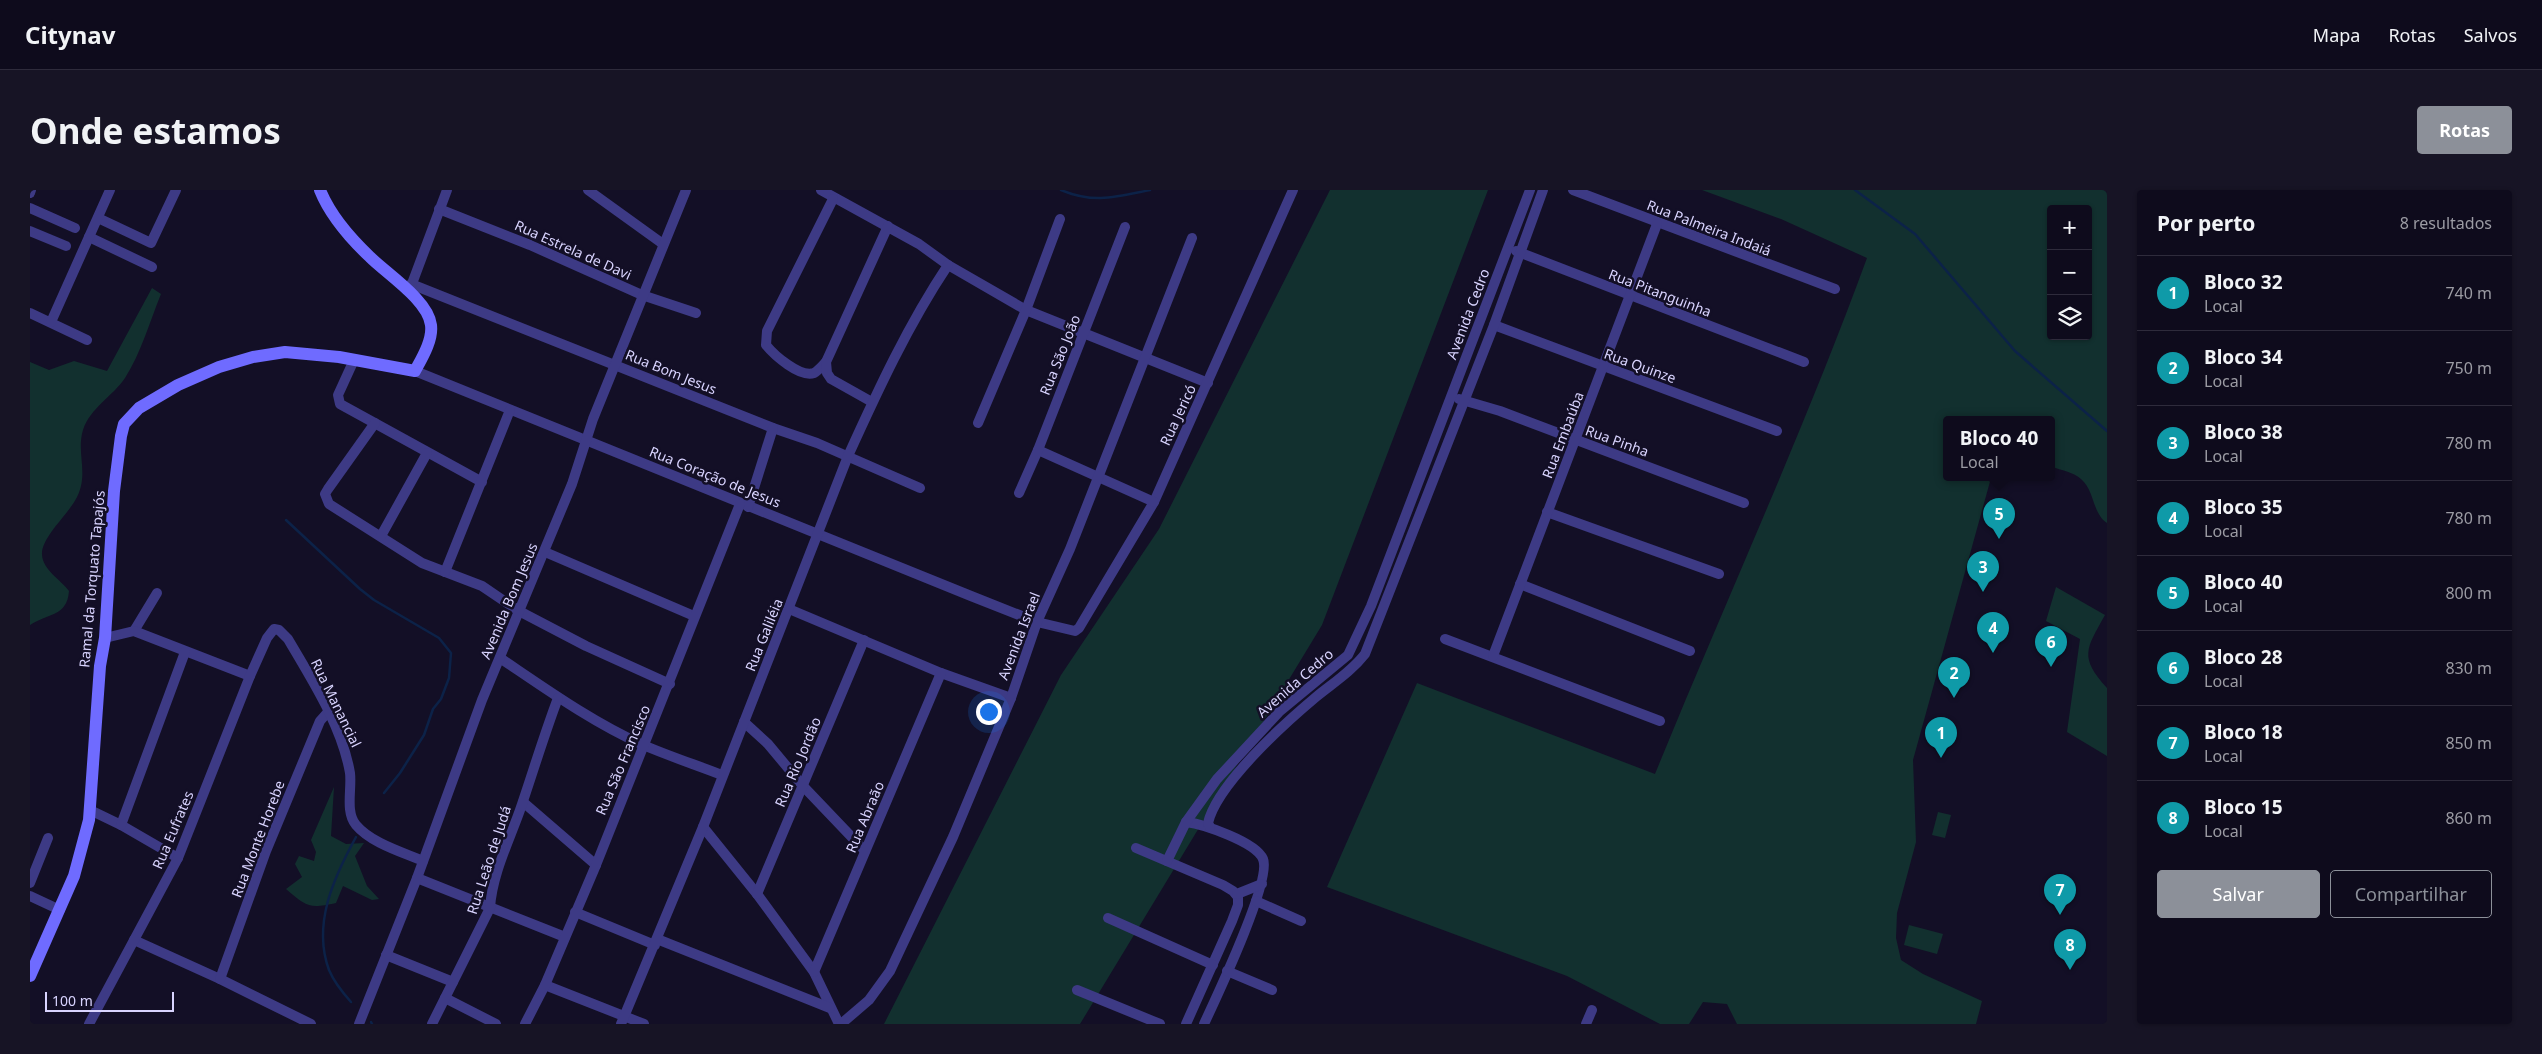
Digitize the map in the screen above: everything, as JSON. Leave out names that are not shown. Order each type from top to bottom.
[{"type":"street","points":[[51,322],[110,190]]},
{"type":"street","points":[[98,218],[152,243],[176,190]]},
{"type":"street","points":[[320,190],[335,214],[358,244],[371,258],[410,287],[427,314],[431,325],[427,344],[415,371]]},
{"type":"street","points":[[410,287],[447,190]]},
{"type":"street","name":"Avenida Bom Jesus","points":[[359,1024],[417,878],[500,658],[545,552],[614,364],[686,190]]},
{"type":"street","points":[[820,190],[833,199],[888,226],[919,244],[948,265],[1026,310],[1085,332],[1208,383]]},
{"type":"street","name":"Rua Jericó","points":[[1063,629],[1075,631],[1079,628],[1154,502],[1293,190]]},
{"type":"street","name":"Avenida Cedro","points":[[1167,861],[1176,838],[1216,779],[1279,712],[1348,655],[1371,606],[1530,190]]},
{"type":"street","name":"Avenida Cedro","points":[[1210,827],[1208,823],[1210,814],[1217,801],[1270,739],[1299,712],[1355,667],[1364,654],[1494,325],[1543,190]]},
{"type":"street","name":"Rua Palmeira Indaiá","points":[[1573,190],[1657,224],[1835,289]]},
{"type":"street","points":[[591,191],[663,244]]},
{"type":"street","points":[[833,199],[767,331],[766,345],[777,359],[808,374],[815,373],[826,362],[888,226]]},
{"type":"street","points":[[30,208],[76,228]]},
{"type":"street","name":"Rua Estrela de Davi","points":[[439,209],[530,245],[642,295],[696,313]]},
{"type":"street","points":[[978,423],[1026,310],[1060,219]]},
{"type":"street","name":"Rua Embaúba","points":[[1493,656],[1574,440],[1604,368],[1657,224]]},
{"type":"street","name":"Rua São João","points":[[1019,493],[1038,450],[1125,227]]},
{"type":"street","points":[[30,231],[66,246]]},
{"type":"street","points":[[89,237],[152,267]]},
{"type":"street","name":"Avenida Israel","points":[[840,1024],[869,1000],[890,971],[952,836],[1010,698],[1037,622],[1070,549],[1192,238]]},
{"type":"street","name":"Rua Pitanguinha","points":[[1508,248],[1804,362]]},
{"type":"street","name":"Rua Galiléia","points":[[623,1020],[703,827],[848,456],[872,402],[916,315],[948,265]]},
{"type":"street","name":"Rua Bom Jesus","points":[[410,287],[614,364],[772,428],[848,456],[920,488]]},
{"type":"street","points":[[30,312],[87,340]]},
{"type":"street","name":"Rua Quinze","points":[[1494,325],[1604,368],[1776,431]]},
{"type":"street","name":"Ramal da Torquato Tapajós","points":[[30,976],[60,910],[81,850],[90,810],[100,666],[105,638],[114,491],[124,424],[139,408],[178,385],[219,367],[253,357],[285,352],[354,360]]},
{"type":"street","points":[[354,360],[338,400],[346,408],[482,482]]},
{"type":"street","name":"Rua Coração de Jesus","points":[[354,360],[415,371],[586,442],[1037,622],[1063,629]]},
{"type":"street","points":[[826,362],[827,373],[831,378],[872,402]]},
{"type":"street","name":"Rua Pinha","points":[[1451,397],[1500,411],[1744,503]]},
{"type":"street","points":[[445,572],[510,410]]},
{"type":"street","points":[[375,423],[330,484],[325,494],[329,504],[422,563],[482,586],[519,611],[586,646],[670,684]]},
{"type":"street","name":"Rua São Francisco","points":[[525,1024],[545,985],[596,864],[670,684],[694,616],[744,505],[772,428]]},
{"type":"street","points":[[1038,450],[1154,502]]},
{"type":"street","points":[[381,536],[427,452]]},
{"type":"street","points":[[1547,512],[1719,574]]},
{"type":"street","points":[[545,552],[694,616]]},
{"type":"street","points":[[1386,566],[1398,571]]},
{"type":"street","points":[[1520,584],[1690,651]]},
{"type":"street","points":[[134,631],[157,593]]},
{"type":"street","points":[[789,609],[941,673],[1010,698]]},
{"type":"street","name":"Rua Manancial","points":[[267,638],[274,629],[279,630],[288,640],[342,740],[347,758],[350,778],[350,804],[355,824],[373,838],[423,861]]},
{"type":"street","points":[[105,638],[134,631],[250,676]]},
{"type":"street","name":"Rua Eufrates","points":[[89,1024],[178,858],[250,676],[267,638]]},
{"type":"street","points":[[1445,639],[1660,721]]},
{"type":"street","name":"Rua Rio Jordão","points":[[757,894],[864,640]]},
{"type":"street","points":[[122,825],[185,652]]},
{"type":"street","points":[[500,658],[558,698],[644,745],[722,775]]},
{"type":"street","name":"Rua Abraão","points":[[814,972],[941,673]]},
{"type":"street","name":"Rua Leão de Judá","points":[[432,1024],[490,908],[491,895],[534,761],[558,698]]},
{"type":"street","points":[[1292,701],[1299,712]]},
{"type":"street","name":"Rua Monte Horebe","points":[[220,979],[266,851],[320,721],[328,712]]},
{"type":"street","points":[[744,722],[768,744],[803,786],[865,851]]},
{"type":"street","points":[[522,802],[596,864]]},
{"type":"street","points":[[90,810],[122,825],[178,858]]},
{"type":"street","points":[[1186,822],[1210,827],[1257,851],[1263,860],[1265,869],[1256,901],[1204,1024]]},
{"type":"street","points":[[703,827],[757,894],[814,972],[830,1008],[840,1024]]},
{"type":"street","points":[[30,883],[48,838]]},
{"type":"street","points":[[1136,848],[1223,885],[1237,894]]},
{"type":"street","points":[[417,878],[565,937]]},
{"type":"street","points":[[1237,894],[1262,884]]},
{"type":"street","points":[[1186,1024],[1238,905],[1237,894]]},
{"type":"street","points":[[30,896],[60,910]]},
{"type":"street","points":[[1256,901],[1301,920]]},
{"type":"street","points":[[576,912],[830,1008]]},
{"type":"street","points":[[1108,918],[1213,965]]},
{"type":"street","points":[[134,940],[220,979],[310,1024]]},
{"type":"street","points":[[386,955],[452,982]]},
{"type":"street","points":[[1227,971],[1272,990]]},
{"type":"street","points":[[545,985],[623,1020],[644,1024]]},
{"type":"street","points":[[1077,990],[1160,1024]]},
{"type":"street","points":[[445,998],[496,1024]]},
{"type":"street","points":[[1586,1024],[1592,1010]]},
{"type":"green space","points":[[1330,190],[1488,190],[1322,625],[1080,1024],[884,1024],[1061,675],[1159,529]]},
{"type":"green space","points":[[1702,190],[2107,190],[2107,523],[2099,514],[2086,484],[2071,473],[2055,468],[2055,416],[1943,416],[1943,481],[1990,481],[1913,760],[1916,842],[1897,913],[1896,938],[1901,960],[1923,974],[1982,1001],[1976,1024],[1737,1024],[1727,1004],[1703,1002],[1689,1024],[1660,1024],[1567,976],[1327,887],[1417,683],[1655,774],[1817,388],[1867,258],[1781,219]]},
{"type":"green space","points":[[152,288],[161,294],[141,348],[125,378],[86,422],[81,438],[82,480],[77,497],[51,533],[43,548],[42,555],[45,565],[69,591],[65,606],[56,613],[30,625],[30,362],[49,370],[74,361],[107,371]]},
{"type":"green space","points":[[2056,587],[2105,615],[2093,636],[2088,653],[2092,668],[2107,688],[2107,756],[2067,732],[2080,639],[2046,621]]},
{"type":"green space","points":[[334,787],[331,836],[346,844],[364,843],[355,856],[367,886],[379,899],[372,900],[343,886],[336,903],[314,906],[299,900],[286,889],[302,877],[295,864],[299,856],[314,861],[316,852],[311,840]]},
{"type":"green space","points":[[1938,812],[1951,815],[1945,838],[1932,835]]},
{"type":"green space","points":[[1909,925],[1943,934],[1937,954],[1904,945]]},
{"type":"waterway","points":[[1061,190],[1084,197],[1095,198],[1116,197],[1150,190]]},
{"type":"waterway","points":[[1855,190],[1915,234],[2015,351],[2107,431]]},
{"type":"waterway","points":[[286,520],[360,589],[374,600],[439,638],[451,653],[449,678],[441,699],[433,709],[424,735],[400,773],[384,793]]},
{"type":"waterway","points":[[351,1002],[336,983],[329,970],[324,953],[323,935],[324,918],[333,885],[356,837]]},
{"type":"place","name":"Bloco 40","points":[[1999,539]]},
{"type":"place","name":"Bloco 38","points":[[1983,592]]},
{"type":"place","name":"Bloco 35","points":[[1993,653]]},
{"type":"place","name":"Bloco 28","points":[[2051,667]]},
{"type":"place","name":"Bloco 34","points":[[1954,698]]},
{"type":"place","name":"Bloco 32","points":[[1941,758]]},
{"type":"place","name":"Bloco 18","points":[[2060,915]]},
{"type":"place","name":"Bloco 15","points":[[2070,970]]}]
